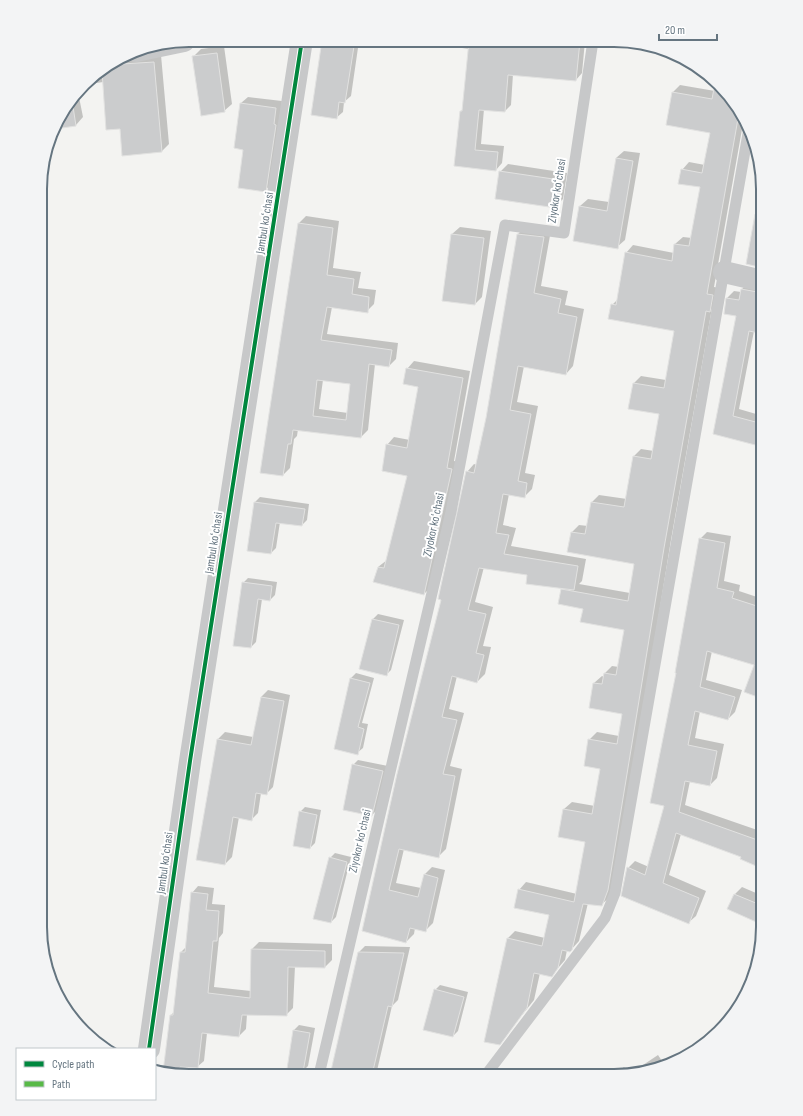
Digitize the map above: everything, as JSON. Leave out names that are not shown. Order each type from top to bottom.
[{"type":"street","name":"Jambul koʻchasi","points":[[149,1048],[191,754],[301,47]]},
{"type":"street","points":[[724,272],[756,279]]},
{"type":"lane","name":"Ziyokor koʻchasi","points":[[320,1069],[450,512],[505,225],[564,233],[592,47]]},
{"type":"lane","points":[[490,1069],[605,918],[615,893],[747,140]]},
{"type":"building","points":[[321,47],[354,47],[345,103],[339,102],[337,119],[311,115]]},
{"type":"building","points":[[468,47],[579,47],[576,81],[508,75],[505,112],[479,110],[475,150],[498,152],[496,171],[454,166],[460,111],[462,111]]},
{"type":"building","points":[[217,53],[225,112],[201,116],[192,56]]},
{"type":"building","points":[[154,62],[162,152],[122,156],[120,129],[106,130],[102,76],[122,64]]},
{"type":"building","points":[[714,89],[727,102],[738,120],[707,294],[713,295],[710,312],[706,311],[664,548],[608,890],[602,906],[583,904],[572,950],[570,952],[562,950],[558,968],[552,977],[534,973],[527,1008],[500,1045],[484,1042],[507,938],[542,946],[549,915],[514,908],[518,889],[574,902],[585,842],[558,837],[563,809],[592,814],[600,769],[584,766],[588,739],[617,744],[622,714],[589,708],[593,683],[602,684],[604,673],[616,675],[624,630],[580,622],[583,609],[558,604],[561,589],[628,601],[634,564],[567,552],[571,532],[585,534],[591,502],[624,507],[633,456],[651,459],[659,414],[628,409],[633,383],[664,388],[674,331],[608,319],[611,304],[616,305],[625,252],[672,261],[674,244],[689,246],[700,187],[678,184],[681,169],[702,173],[710,133],[666,125],[672,92],[712,99]]},
{"type":"building","points":[[240,103],[276,108],[274,124],[276,125],[266,192],[238,188],[243,150],[234,148]]},
{"type":"building","points":[[73,107],[76,126],[61,128]]},
{"type":"building","points":[[616,158],[633,161],[618,249],[573,241],[579,206],[607,211]]},
{"type":"building","points":[[499,171],[560,180],[556,208],[495,199]]},
{"type":"building","points":[[755,214],[756,214],[756,266],[746,264]]},
{"type":"building","points":[[298,223],[333,228],[327,275],[354,279],[352,294],[369,297],[368,313],[327,307],[321,340],[392,350],[389,367],[369,364],[361,438],[293,430],[291,444],[288,444],[283,476],[260,473]],"holes":[[[317,380],[350,384],[346,420],[313,416]]]},
{"type":"building","points":[[451,234],[484,238],[475,305],[442,301]]},
{"type":"building","points":[[517,234],[544,237],[534,293],[561,299],[558,313],[577,317],[566,375],[518,366],[510,410],[531,414],[518,481],[527,483],[525,498],[503,494],[496,533],[509,535],[504,554],[578,566],[574,590],[526,584],[527,575],[479,568],[468,610],[486,614],[476,653],[484,655],[477,683],[452,676],[442,717],[457,720],[443,774],[455,776],[439,858],[399,849],[389,890],[418,897],[424,874],[438,878],[426,932],[410,928],[406,943],[362,931],[397,774],[441,600],[438,599],[466,471],[474,473],[486,418]]},
{"type":"building","points":[[741,289],[756,292],[756,332],[749,331],[733,416],[756,422],[756,445],[713,434],[736,316],[724,314],[726,298],[739,300]]},
{"type":"building","points":[[406,368],[463,378],[447,468],[452,469],[424,595],[373,582],[378,567],[384,568],[407,476],[382,471],[386,444],[407,448],[418,387],[403,384]]},
{"type":"building","points":[[254,502],[305,509],[302,526],[276,523],[271,554],[247,551]]},
{"type":"building","points":[[699,538],[725,543],[717,588],[734,592],[732,598],[756,606],[756,696],[744,692],[754,665],[707,651],[700,687],[735,697],[728,720],[695,711],[688,745],[717,751],[710,786],[685,781],[679,812],[756,840],[756,866],[740,859],[741,857],[676,833],[663,883],[699,898],[689,924],[621,896],[627,867],[645,875],[664,806],[650,803]]},
{"type":"building","points":[[242,582],[272,586],[270,601],[258,599],[251,648],[233,646]]},
{"type":"building","points":[[372,619],[399,625],[387,676],[359,669]]},
{"type":"building","points":[[350,678],[370,683],[358,727],[364,729],[358,755],[334,749]]},
{"type":"building","points":[[261,697],[284,701],[267,795],[256,793],[252,821],[233,817],[225,865],[196,860],[217,739],[251,745]]},
{"type":"building","points":[[352,764],[383,771],[372,816],[343,810]]},
{"type":"building","points":[[299,811],[317,815],[310,849],[293,846]]},
{"type":"building","points":[[329,857],[347,862],[331,923],[313,919]]},
{"type":"building","points":[[191,892],[208,894],[206,910],[219,911],[217,941],[213,941],[208,993],[250,998],[251,949],[325,951],[325,968],[288,967],[287,1016],[242,1015],[239,1037],[202,1033],[198,1068],[170,1068],[164,1067],[170,1015],[173,1015],[180,952],[185,952]]},
{"type":"building","points":[[734,894],[756,903],[756,922],[727,909]]},
{"type":"building","points":[[358,952],[404,953],[392,1007],[388,1006],[373,1069],[331,1069]]},
{"type":"building","points":[[434,989],[464,997],[453,1037],[423,1030]]},
{"type":"building","points":[[293,1030],[310,1033],[304,1069],[287,1069]]},
{"type":"cycle path","points":[[149,1048],[190,761],[301,47]]}]
